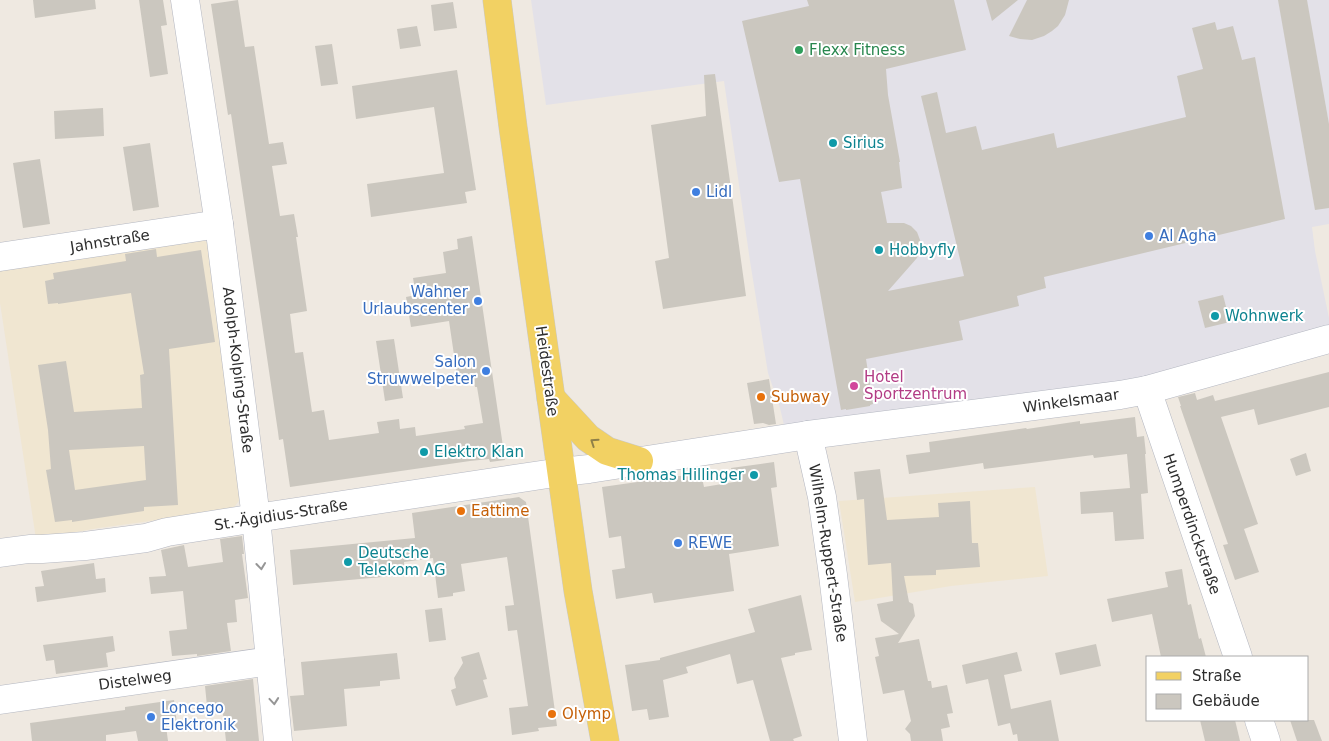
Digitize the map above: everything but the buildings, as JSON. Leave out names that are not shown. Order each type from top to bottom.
[{"type":"main road","name":"Heidestraße","points":[[497,0],[578,591],[605,741]]},
{"type":"main road","points":[[551,398],[588,438],[607,450],[639,461]]},
{"type":"street","name":"Adolph-Kolping-Straße","points":[[185,0],[219,224],[256,518],[278,741]]},
{"type":"street","name":"Jahnstraße","points":[[0,257],[219,224]]},
{"type":"street","name":"Winkelsmaar","points":[[808,435],[1101,398],[1147,390],[1329,339]]},
{"type":"street","name":"Humperdinckstraße","points":[[1147,390],[1238,656]]},
{"type":"street","points":[[561,472],[808,435]]},
{"type":"street","name":"Wilhelm-Ruppert-Straße","points":[[808,435],[822,497],[853,741]]},
{"type":"street","name":"St.-Ägidius-Straße","points":[[0,553],[146,538],[167,532],[561,472]]},
{"type":"street","name":"Distelweg","points":[[0,700],[270,660]]},
{"type":"street","points":[[1259,721],[1266,741]]},
{"type":"shaded area","points":[[531,0],[1329,0],[1329,224],[1312,227],[1329,318],[1329,331],[1120,384],[784,425],[768,373],[724,81],[546,105]]},
{"type":"shaded area","points":[[201,238],[213,247],[241,498],[232,510],[99,528],[36,539],[0,303],[0,269]]},
{"type":"shaded area","points":[[1035,487],[1048,576],[951,586],[855,602],[839,501]]},
{"type":"place","name":"Flexx Fitness","points":[[799,50]]},
{"type":"place","name":"Sirius","points":[[833,143]]},
{"type":"place","name":"Lidl","points":[[696,192]]},
{"type":"place","name":"Al Agha","points":[[1149,236]]},
{"type":"place","name":"Hobbyfly","points":[[879,250]]},
{"type":"place","name":"Wahner Urlaubscenter","points":[[478,301]]},
{"type":"place","name":"Wohnwerk","points":[[1215,316]]},
{"type":"place","name":"Salon Struwwelpeter","points":[[486,371]]},
{"type":"place","name":"Hotel Sportzentrum","points":[[854,386]]},
{"type":"place","name":"Subway","points":[[761,397]]},
{"type":"place","name":"Elektro Klan","points":[[424,452]]},
{"type":"place","name":"Thomas Hillinger","points":[[754,475]]},
{"type":"place","name":"Eattime","points":[[461,511]]},
{"type":"place","name":"REWE","points":[[678,543]]},
{"type":"place","name":"Deutsche Telekom AG","points":[[348,562]]},
{"type":"place","name":"Olymp","points":[[552,714]]},
{"type":"place","name":"Loncego Elektronik","points":[[151,717]]}]
